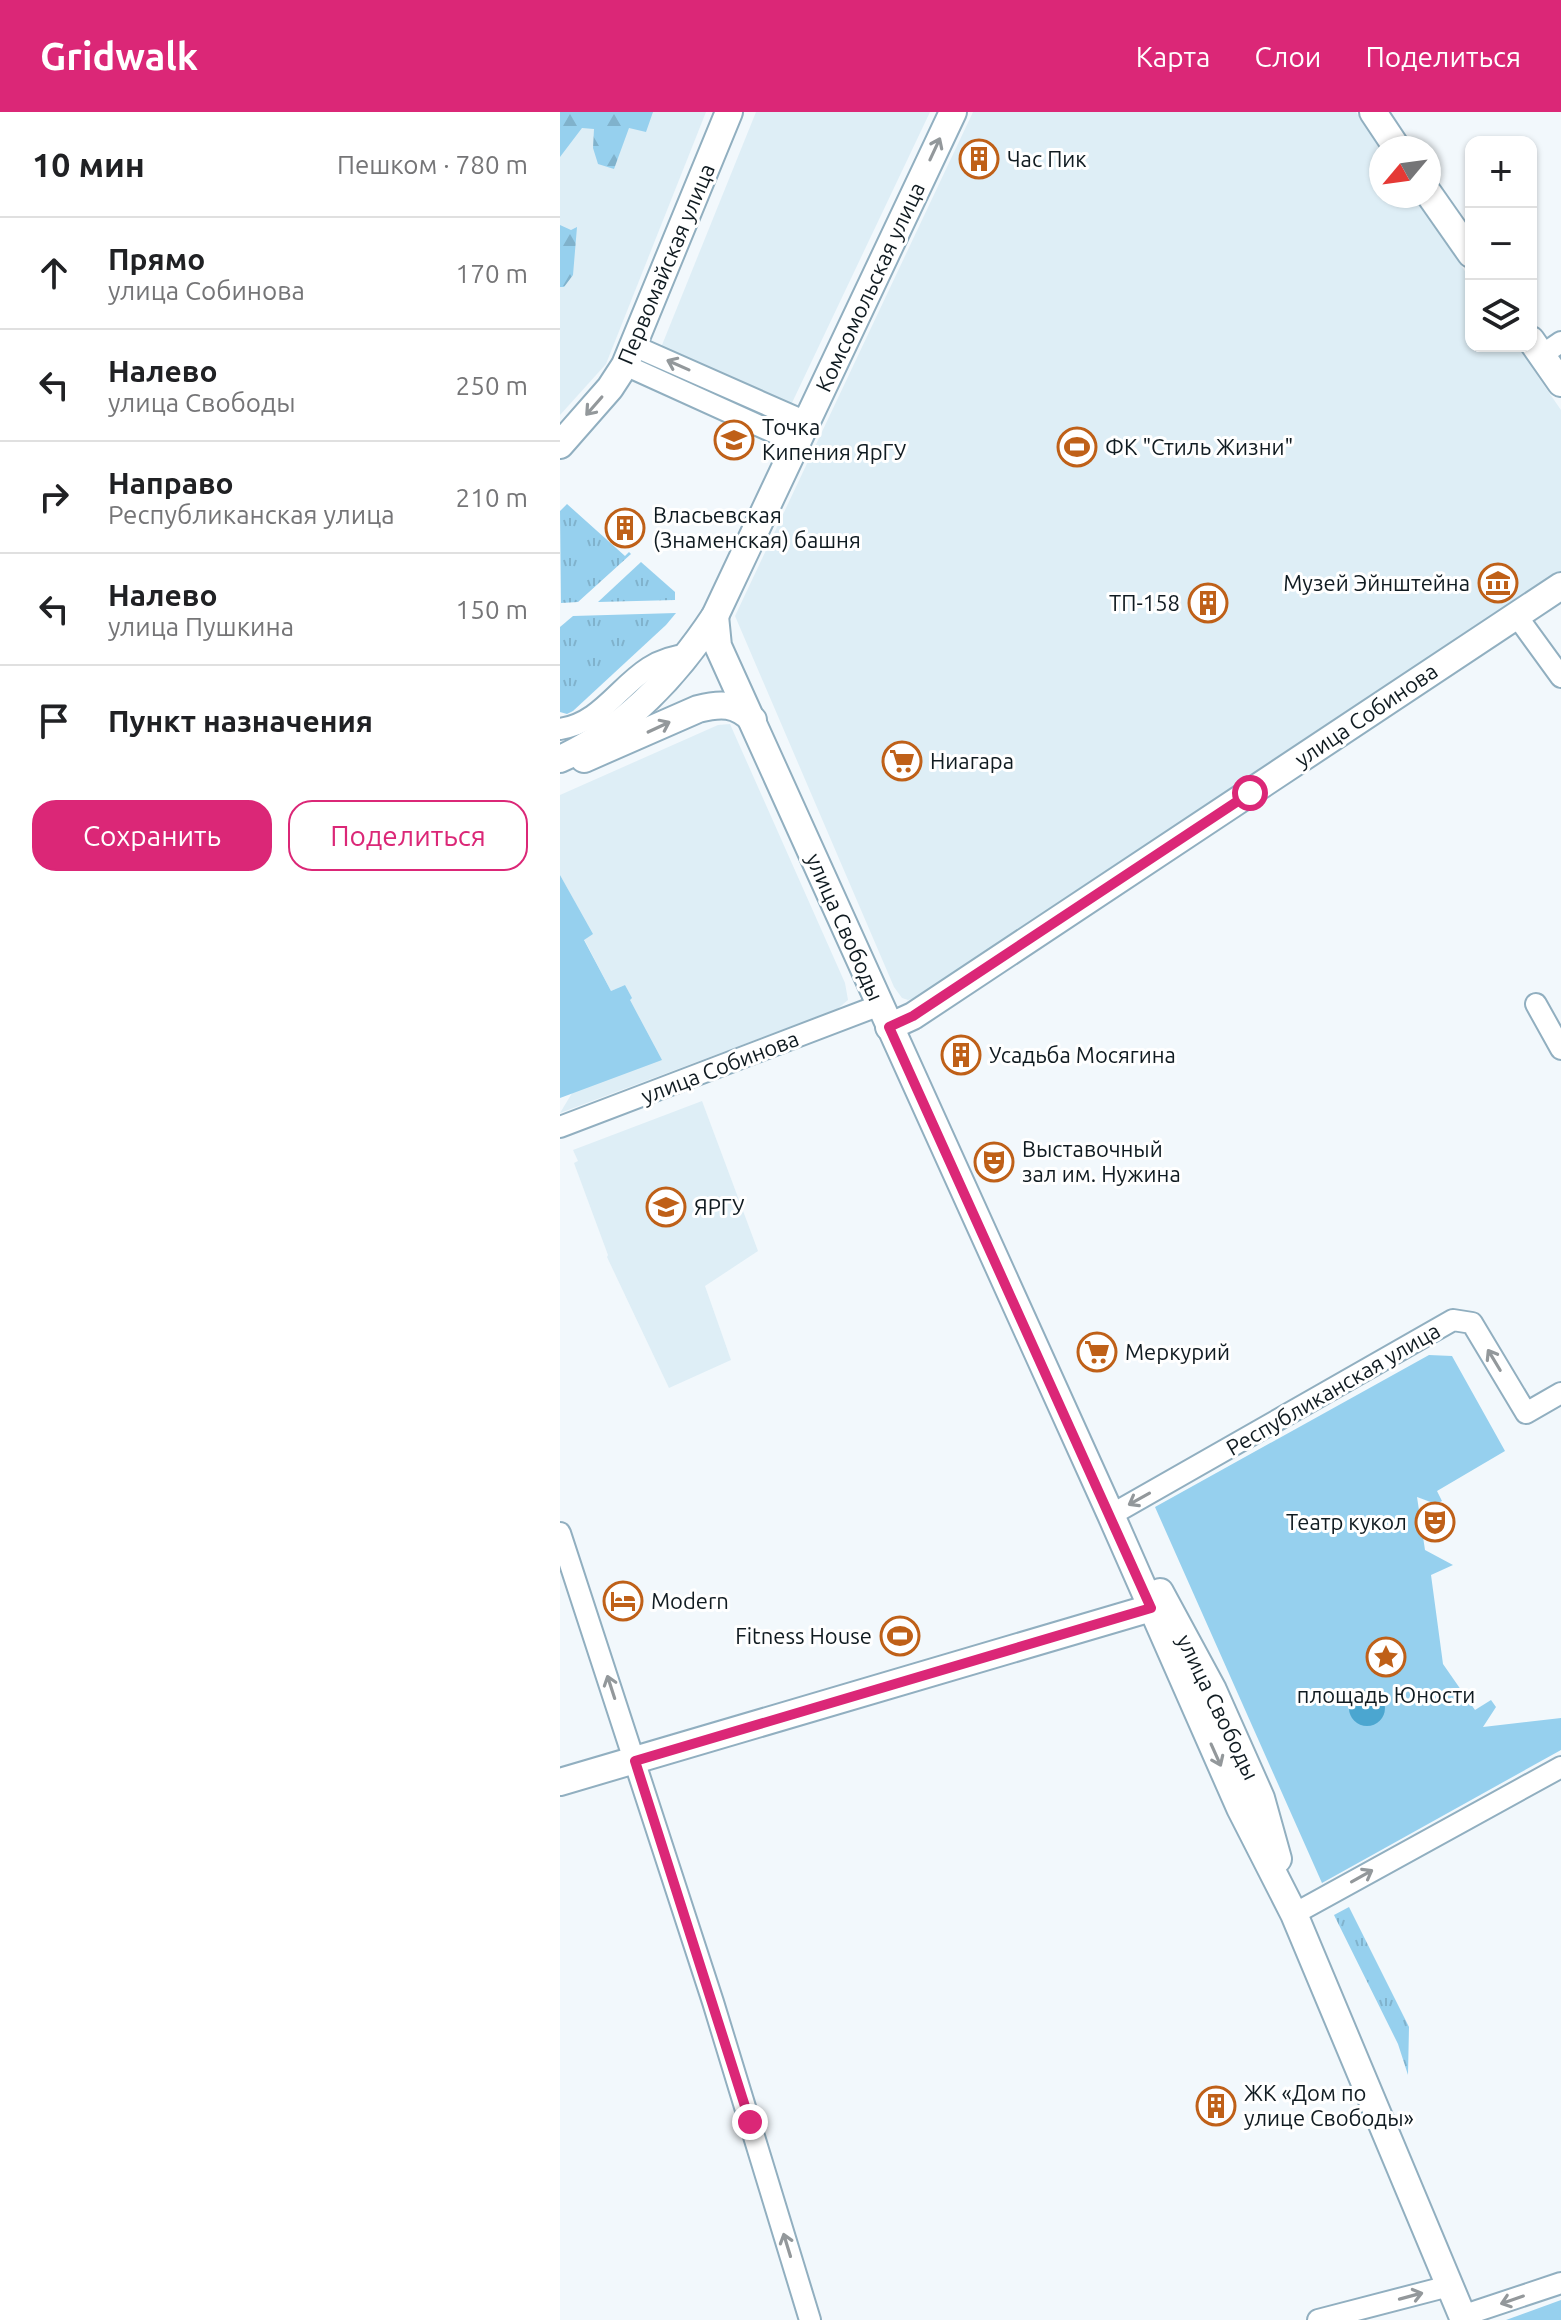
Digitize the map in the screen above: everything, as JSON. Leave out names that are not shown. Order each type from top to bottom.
[{"type":"main road","name":"Первомайская улица","points":[[560,445],[610,388],[630,356],[729,112]]},
{"type":"main road","name":"Комсомольская улица","points":[[560,762],[642,705],[688,655],[715,616],[953,112]]},
{"type":"main road","points":[[1373,112],[1389,136]]},
{"type":"main road","points":[[1439,208],[1465,245]]},
{"type":"main road","points":[[1545,346],[1561,383]]},
{"type":"main road","name":"улица Собинова","points":[[885,1016],[925,1008],[1561,586]]},
{"type":"main road","name":"улица Свободы","points":[[715,616],[718,646],[1111,1515],[1154,1598],[1250,1803],[1463,2318]]},
{"type":"main road","name":"улица Свободы","points":[[688,655],[714,667],[738,689]]},
{"type":"main road","name":"Комсомольская улица","points":[[560,762],[594,756],[713,705],[735,707],[753,720]]},
{"type":"main road","points":[[560,1782],[1154,1598]]},
{"type":"main road","name":"улица Свободы","points":[[1154,1598],[1175,1619],[1213,1690],[1250,1803]]},
{"type":"street","points":[[630,356],[802,433]]},
{"type":"street","points":[[1516,615],[1561,677]]},
{"type":"street","points":[[560,729],[584,722],[647,666],[674,656],[688,655]]},
{"type":"street","points":[[1536,1004],[1561,1049]]},
{"type":"street","name":"улица Собинова","points":[[560,1127],[885,1016]]},
{"type":"street","name":"Республиканская улица","points":[[1111,1515],[1453,1320],[1472,1323],[1526,1413],[1561,1393]]},
{"type":"street","points":[[560,1533],[713,2002],[810,2320]]},
{"type":"street","points":[[1294,1914],[1561,1767]]},
{"type":"street","points":[[1463,2318],[1561,2283]]},
{"type":"street","points":[[1318,2320],[1449,2286]]},
{"type":"shaded area","points":[[560,112],[706,112],[606,364],[560,415]]},
{"type":"shaded area","points":[[756,112],[930,112],[790,407],[660,350]]},
{"type":"shaded area","points":[[973,112],[1356,112],[1372,136],[1369,136],[1369,208],[1421,208],[1465,271],[1465,352],[1521,352],[1561,410],[1561,572],[920,997],[908,1000],[902,998],[894,987],[735,616]]},
{"type":"shaded area","points":[[730,724],[845,983],[848,1000],[836,1010],[560,1113],[629,999],[625,985],[611,991],[584,939],[592,934],[560,875],[560,795],[718,725]]},
{"type":"shaded area","name":"ЯРГУ","points":[[702,1101],[758,1251],[705,1286],[731,1360],[669,1388],[607,1257],[574,1163],[578,1161],[573,1150]]},
{"type":"shaded area","points":[[1367,1690],[1380,1695],[1385,1708],[1380,1721],[1367,1726],[1354,1721],[1349,1708],[1354,1695]]},
{"type":"green space","points":[[560,112],[653,112],[646,132],[629,128],[614,169],[598,164],[593,148],[594,129],[582,128],[560,157]]},
{"type":"green space","points":[[560,225],[571,230],[577,227],[573,275],[564,287],[560,287]]},
{"type":"green space","points":[[567,504],[625,556],[629,552],[631,554],[578,602],[561,603],[560,511]]},
{"type":"green space","points":[[641,562],[675,592],[675,600],[598,602]]},
{"type":"green space","points":[[676,613],[573,711],[567,714],[560,712],[560,627],[573,616]]},
{"type":"green space","points":[[560,875],[593,934],[584,940],[611,991],[625,985],[662,1060],[560,1098]]},
{"type":"green space","points":[[1429,1355],[1452,1356],[1505,1451],[1437,1491],[1442,1501],[1436,1504],[1417,1497],[1425,1550],[1453,1565],[1431,1575],[1443,1664],[1475,1710],[1491,1700],[1496,1707],[1483,1727],[1561,1718],[1561,1750],[1322,1883],[1155,1507]]},
{"type":"green space","points":[[1349,1907],[1409,2027],[1408,2075],[1398,2044],[1334,1915]]},
{"type":"green space","points":[[1561,2300],[1561,2320],[1506,2320]]},
{"type":"place","name":"Час Пик","points":[[979,159]]},
{"type":"place","name":"Точка Кипения ЯрГУ","points":[[734,440]]},
{"type":"place","name":"ФК \"Стиль Жизни\"","points":[[1077,447]]},
{"type":"place","name":"Власьевская (Знаменская) башня","points":[[625,528]]},
{"type":"place","name":"Музей Эйнштейна","points":[[1498,583]]},
{"type":"place","name":"ТП-158","points":[[1208,603]]},
{"type":"place","name":"Ниагара","points":[[902,761]]},
{"type":"place","name":"Усадьба Мосягина","points":[[961,1055]]},
{"type":"place","name":"Выставочный зал им. Нужина","points":[[994,1162]]},
{"type":"place","name":"ЯРГУ","points":[[666,1207]]},
{"type":"place","name":"Меркурий","points":[[1097,1352]]},
{"type":"place","name":"Театр кукол","points":[[1435,1522]]},
{"type":"place","name":"Modern","points":[[623,1601]]},
{"type":"place","name":"Fitness House","points":[[900,1636]]},
{"type":"place","name":"площадь Юности","points":[[1386,1657]]},
{"type":"place","name":"ЖК «Дом по улице Свободы»","points":[[1216,2106]]},
{"type":"route","points":[[750,2122],[635,1761],[1151,1608],[889,1027],[913,1016],[1250,793]]}]
